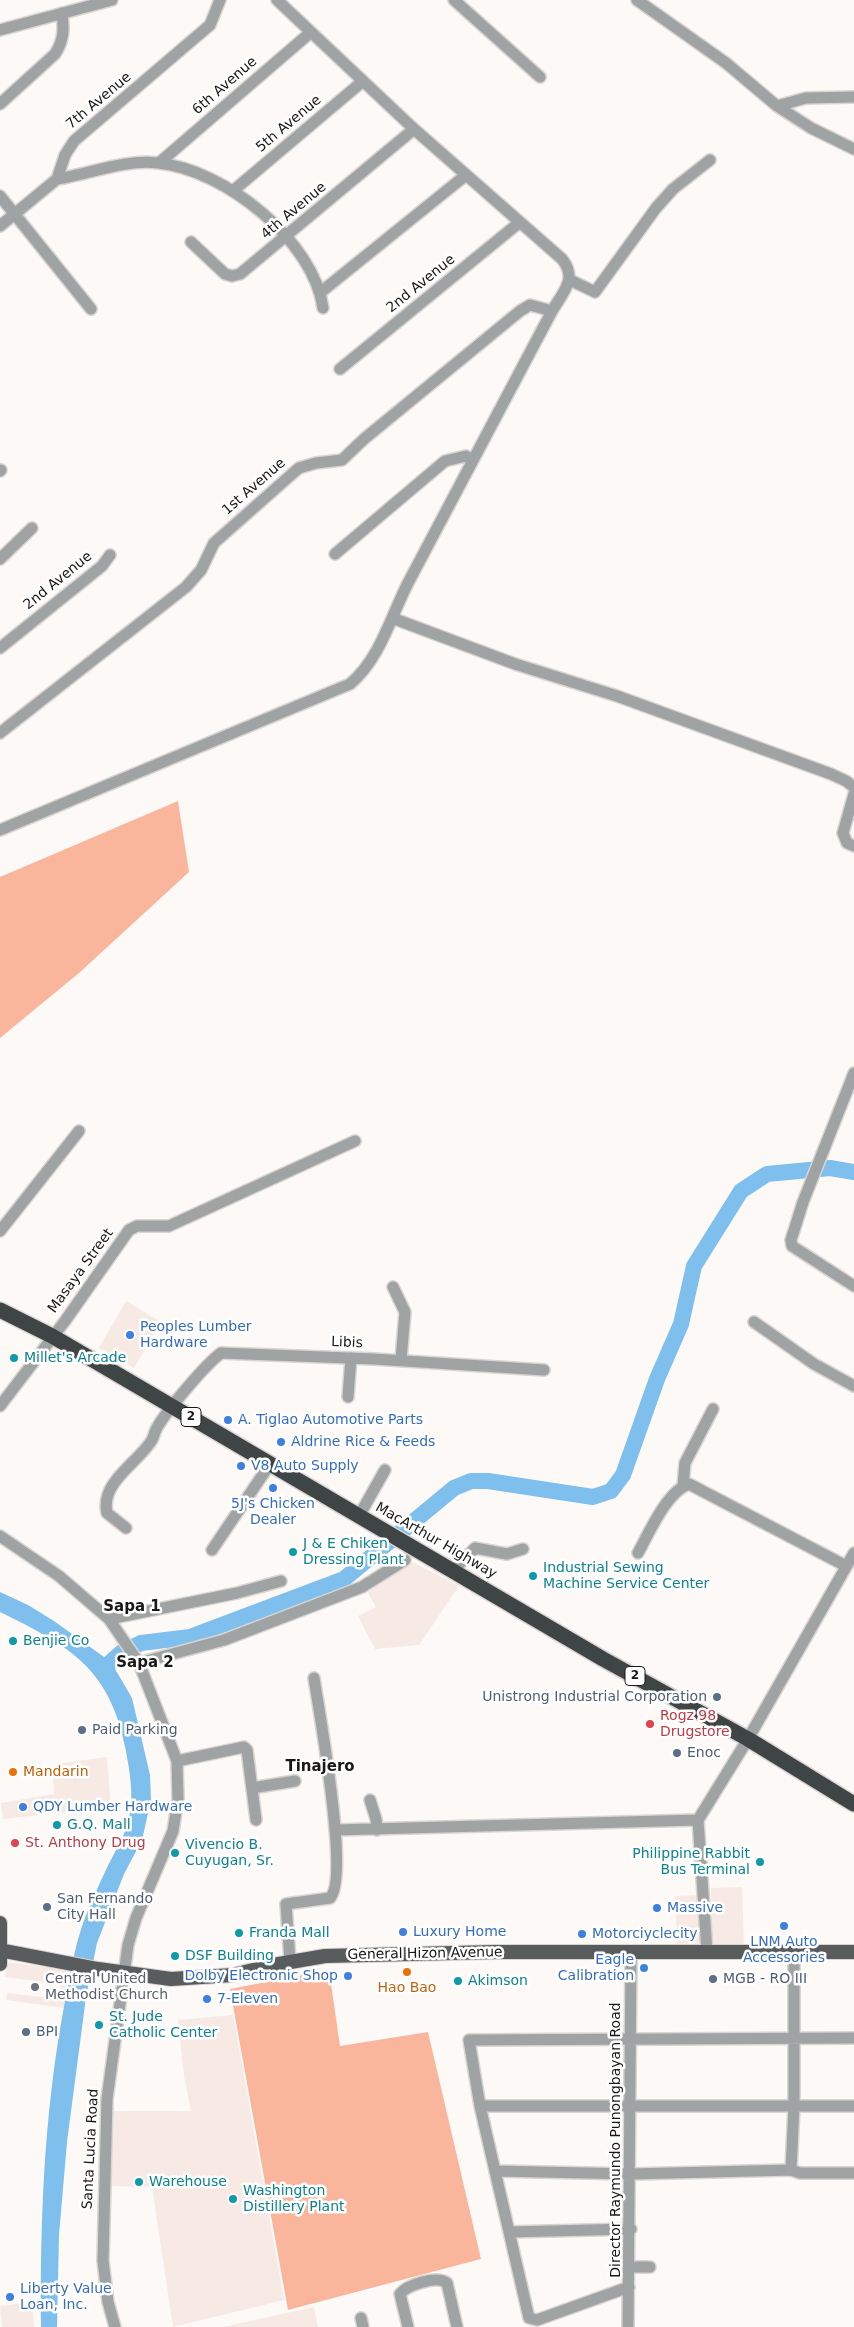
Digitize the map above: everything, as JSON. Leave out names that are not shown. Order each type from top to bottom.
[{"type":"highway","name":"MacArthur Highway","points":[[0,1310],[52,1336],[604,1659],[748,1739],[854,1804]]},
{"type":"main road","points":[[0,1923],[0,1955]]},
{"type":"main road","name":"General Hizon Avenue","points":[[0,1955],[171,1979],[224,1976],[290,1961],[334,1956],[495,1952],[794,1954],[854,1952]]},
{"type":"street","points":[[0,30],[112,0]]},
{"type":"street","name":"7th Avenue","points":[[57,179],[68,148],[210,25],[220,0]]},
{"type":"street","points":[[0,830],[350,684],[370,662],[472,460],[570,280],[569,268],[562,259],[414,129],[277,0]]},
{"type":"street","points":[[454,0],[540,77]]},
{"type":"street","points":[[637,0],[726,62],[777,106],[811,128],[854,149]]},
{"type":"street","points":[[0,104],[56,54],[64,31],[62,13]]},
{"type":"street","name":"6th Avenue","points":[[158,163],[311,32]]},
{"type":"street","name":"5th Avenue","points":[[234,190],[363,81]]},
{"type":"street","points":[[777,106],[806,98],[854,97]]},
{"type":"street","name":"4th Avenue","points":[[191,242],[216,268],[232,276],[240,274],[286,238],[414,129]]},
{"type":"street","points":[[570,280],[595,292],[656,208],[673,189],[710,160]]},
{"type":"street","points":[[0,226],[13,213],[57,179],[102,168],[142,163],[158,163],[193,170],[234,190],[286,238],[312,270],[321,292],[323,308]]},
{"type":"street","points":[[321,292],[466,175]]},
{"type":"street","points":[[0,196],[91,309]]},
{"type":"street","name":"2nd Avenue","points":[[340,369],[520,222]]},
{"type":"street","name":"1st Avenue","points":[[0,733],[186,587],[201,570],[214,543],[299,468],[342,460],[364,439],[520,311],[530,305],[552,311]]},
{"type":"street","points":[[335,554],[445,461],[466,456],[472,460]]},
{"type":"street","points":[[0,559],[32,528]]},
{"type":"street","name":"2nd Avenue","points":[[0,648],[102,566],[110,556]]},
{"type":"street","points":[[392,618],[514,664],[612,694],[831,774],[854,787]]},
{"type":"street","points":[[854,794],[843,833],[847,843],[854,846]]},
{"type":"street","points":[[854,1073],[790,1240],[792,1246],[854,1286]]},
{"type":"street","points":[[0,1231],[79,1131]]},
{"type":"street","name":"Masaya Street","points":[[0,1406],[130,1230],[137,1226],[170,1226],[355,1141]]},
{"type":"street","points":[[393,1287],[405,1312],[401,1360]]},
{"type":"street","points":[[754,1322],[814,1364],[854,1386]]},
{"type":"street","name":"Libis","points":[[126,1528],[107,1513],[106,1506],[111,1490],[127,1466],[152,1440],[157,1427],[172,1407],[221,1353],[401,1360],[544,1370]]},
{"type":"street","points":[[348,1396],[351,1358]]},
{"type":"street","points":[[683,1486],[685,1463],[713,1409]]},
{"type":"street","points":[[212,1550],[270,1464]]},
{"type":"street","points":[[360,1516],[386,1470]]},
{"type":"street","points":[[638,1553],[655,1521],[676,1492],[689,1484],[846,1566]]},
{"type":"street","name":"Santa Lucia Road","points":[[0,1536],[58,1576],[109,1619],[139,1662],[177,1761],[178,1799],[172,1831],[136,1918],[128,1945],[107,2099],[103,2188],[104,2275],[115,2327]]},
{"type":"street","points":[[454,1570],[475,1548],[507,1554],[523,1549]]},
{"type":"street","points":[[707,1952],[698,1820],[748,1739],[854,1554]]},
{"type":"street","points":[[139,1662],[224,1640],[362,1587],[405,1560]]},
{"type":"street","points":[[109,1619],[237,1593],[281,1581]]},
{"type":"street","points":[[290,1961],[286,1904],[326,1899],[333,1894],[337,1872],[335,1830],[314,1678]]},
{"type":"street","points":[[177,1761],[244,1747],[247,1750],[256,1820]]},
{"type":"street","points":[[252,1788],[295,1781]]},
{"type":"street","points":[[370,1800],[376,1819],[377,1830]]},
{"type":"street","points":[[335,1830],[698,1820]]},
{"type":"street","name":"Director Raymundo Punongbayan Road","points":[[628,2327],[632,2106],[631,1953]]},
{"type":"street","points":[[790,2170],[794,2106],[794,1954]]},
{"type":"street","points":[[630,2287],[537,2320],[531,2320],[480,2106],[468,2043],[472,2039],[854,2038]]},
{"type":"street","points":[[480,2106],[854,2106]]},
{"type":"street","points":[[496,2171],[631,2174],[790,2170],[800,2173],[854,2173]]},
{"type":"street","points":[[509,2232],[630,2229]]},
{"type":"street","points":[[630,2267],[650,2267]]},
{"type":"street","points":[[408,2327],[400,2294],[405,2288],[439,2279],[447,2283],[457,2327]]},
{"type":"shaded area","points":[[178,801],[189,872],[79,973],[0,1038],[0,877]]},
{"type":"shaded area","name":"Peoples Lumber Hardware","points":[[126,1301],[161,1322],[134,1368],[99,1348]]},
{"type":"shaded area","points":[[408,1560],[459,1586],[419,1645],[375,1649],[358,1616],[376,1607],[368,1593]]},
{"type":"shaded area","points":[[107,1757],[111,1807],[3,1819],[1,1803],[54,1794],[53,1775],[64,1773],[62,1763]]},
{"type":"shaded area","points":[[742,1887],[744,1947],[712,1947],[711,1888]]},
{"type":"shaded area","points":[[700,1895],[701,1948],[677,1947],[675,1896]]},
{"type":"shaded area","points":[[7,1962],[69,1970],[64,2008],[6,2000],[7,1993],[59,1999],[61,1978],[45,1976],[44,1982],[5,1977]]},
{"type":"shaded area","points":[[329,1970],[340,2046],[428,2032],[481,2259],[288,2310],[230,1989]]},
{"type":"shaded area","points":[[233,2015],[284,2300],[173,2327],[152,2187],[104,2186],[108,2111],[191,2111],[184,2076],[178,2020]]},
{"type":"shaded area","points":[[32,2302],[34,2327],[2,2327],[0,2306]]},
{"type":"shaded area","points":[[314,2307],[318,2327],[223,2327]]},
{"type":"water","points":[[0,1592],[28,1605],[54,1621],[111,1662],[132,1698],[150,1775],[151,1800],[142,1840],[124,1874],[97,1943],[86,1997],[67,2142],[59,2235],[57,2327],[41,2327],[44,2169],[51,2090],[70,1975],[78,1939],[95,1894],[127,1825],[131,1801],[131,1784],[119,1723],[110,1699],[98,1680],[67,1649],[0,1612]]},
{"type":"waterway","points":[[104,1668],[122,1652],[141,1643],[190,1637],[344,1579],[454,1488],[471,1481],[488,1481],[593,1497],[611,1491],[623,1475],[657,1379],[681,1324],[694,1266],[741,1191],[767,1174],[830,1168],[854,1172]]},
{"type":"place","name":"Peoples Lumber Hardware","points":[[130,1335]]},
{"type":"place","name":"Millet's Arcade","points":[[14,1358]]},
{"type":"place","name":"A. Tiglao Automotive Parts","points":[[228,1420]]},
{"type":"place","name":"Aldrine Rice & Feeds","points":[[281,1442]]},
{"type":"place","name":"V8 Auto Supply","points":[[241,1466]]},
{"type":"place","name":"5J's Chicken Dealer","points":[[273,1488]]},
{"type":"place","name":"J & E Chiken Dressing Plant","points":[[293,1552]]},
{"type":"place","name":"Industrial Sewing Machine Service Center","points":[[533,1576]]},
{"type":"place","name":"Benjie Co","points":[[13,1641]]},
{"type":"place","name":"Unistrong Industrial Corporation","points":[[717,1697]]},
{"type":"place","name":"Rogz 98 Drugstore","points":[[650,1724]]},
{"type":"place","name":"Paid Parking","points":[[82,1730]]},
{"type":"place","name":"Enoc","points":[[677,1753]]},
{"type":"place","name":"Mandarin","points":[[13,1772]]},
{"type":"place","name":"QDY Lumber Hardware","points":[[23,1807]]},
{"type":"place","name":"G.Q. Mall","points":[[57,1825]]},
{"type":"place","name":"St. Anthony Drug","points":[[15,1843]]},
{"type":"place","name":"Vivencio B. Cuyugan, Sr.","points":[[175,1853]]},
{"type":"place","name":"Philippine Rabbit Bus Terminal","points":[[760,1862]]},
{"type":"place","name":"San Fernando City Hall","points":[[47,1907]]},
{"type":"place","name":"Massive","points":[[657,1908]]},
{"type":"place","name":"LNM Auto Accessories","points":[[784,1926]]},
{"type":"place","name":"Luxury Home","points":[[403,1932]]},
{"type":"place","name":"Franda Mall","points":[[239,1933]]},
{"type":"place","name":"Motorciyclecity","points":[[582,1934]]},
{"type":"place","name":"DSF Building","points":[[175,1956]]},
{"type":"place","name":"Eagle Calibration","points":[[644,1968]]},
{"type":"place","name":"Hao Bao","points":[[407,1972]]},
{"type":"place","name":"Dolby Electronic Shop","points":[[348,1976]]},
{"type":"place","name":"MGB - RO III","points":[[713,1979]]},
{"type":"place","name":"Akimson","points":[[458,1981]]},
{"type":"place","name":"Central United Methodist Church","points":[[35,1987]]},
{"type":"place","name":"7-Eleven","points":[[207,1999]]},
{"type":"place","name":"St. Jude Catholic Center","points":[[99,2025]]},
{"type":"place","name":"BPI","points":[[26,2032]]},
{"type":"place","name":"Warehouse","points":[[139,2182]]},
{"type":"place","name":"Washington Distillery Plant","points":[[233,2199]]},
{"type":"place","name":"Liberty Value Loan, Inc.","points":[[10,2297]]},
{"type":"district","name":"Sapa 1","points":[[132,1607]]},
{"type":"district","name":"Sapa 2","points":[[145,1663]]},
{"type":"district","name":"Tinajero","points":[[320,1767]]}]
